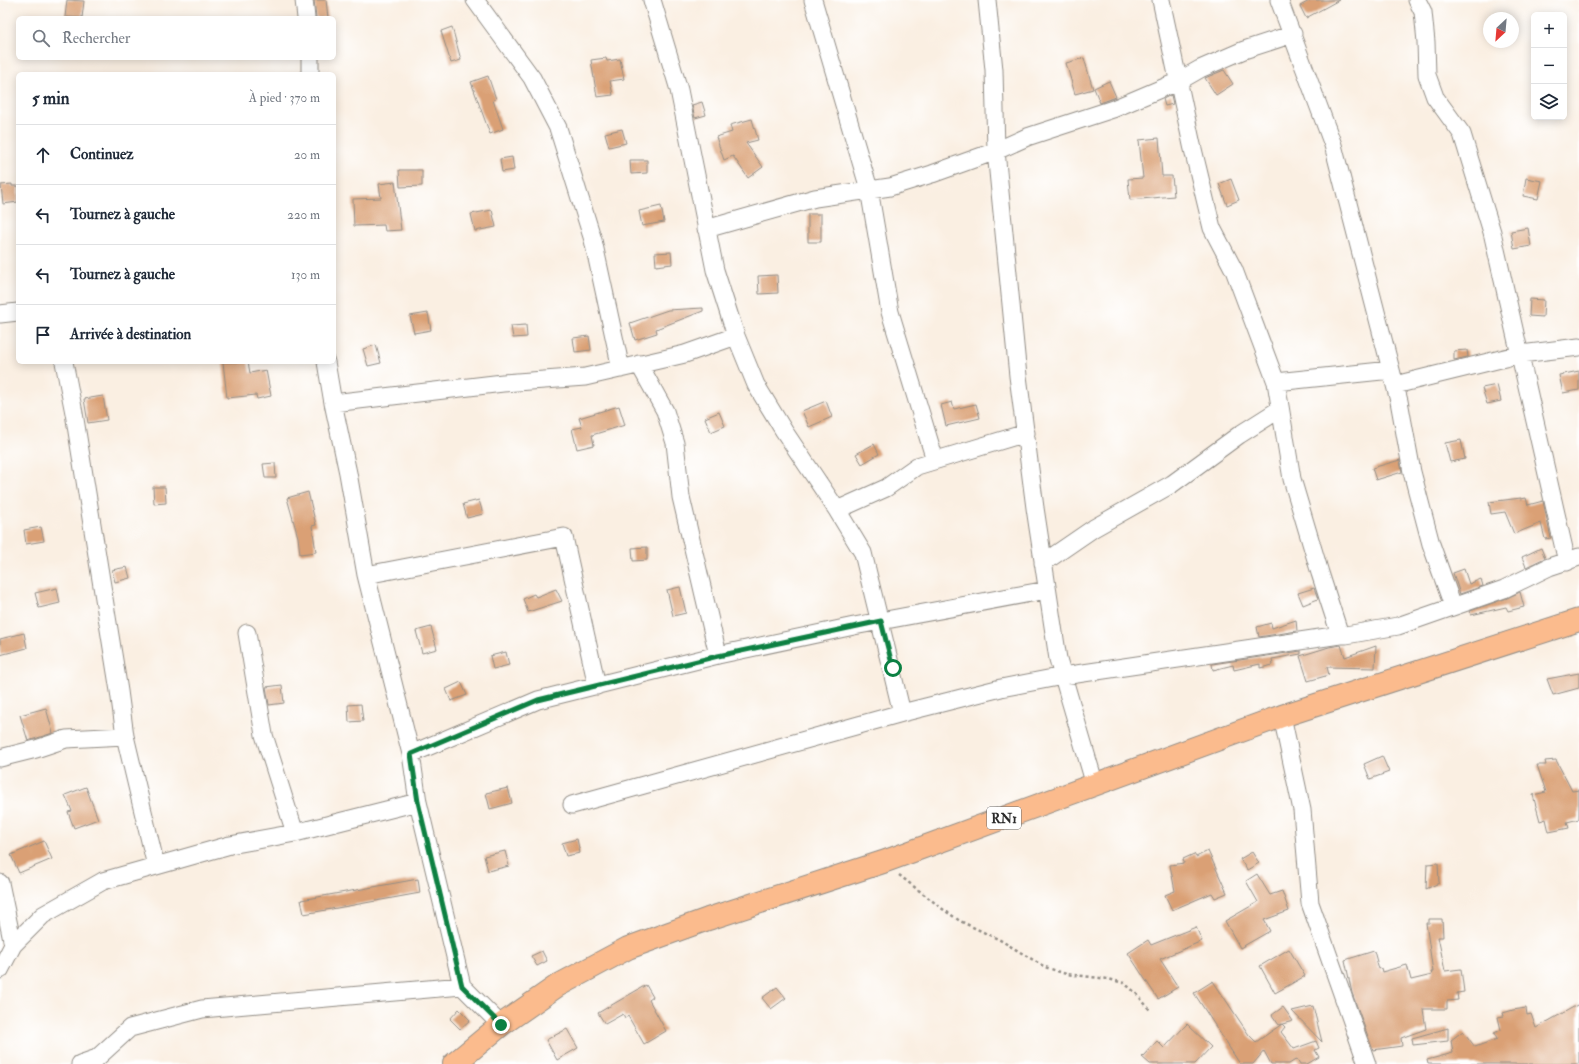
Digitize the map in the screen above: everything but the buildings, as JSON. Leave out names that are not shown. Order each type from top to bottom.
[{"type":"highway","name":"RN1","points":[[454,1064],[501,1025],[557,986],[628,948],[708,919],[883,862],[1282,716],[1579,620]]},
{"type":"street","points":[[304,0],[306,16]]},
{"type":"street","points":[[474,0],[532,78],[558,128],[593,240],[621,368]]},
{"type":"street","points":[[652,0],[679,90],[715,270],[736,336],[756,385],[863,553],[881,621],[902,713]]},
{"type":"street","points":[[812,0],[869,189],[890,312],[935,460]]},
{"type":"street","points":[[987,0],[994,70],[996,150],[1018,376],[1043,563],[1058,659],[1094,785]]},
{"type":"street","points":[[1161,0],[1192,145],[1212,228],[1234,270],[1276,382],[1292,480],[1340,635]]},
{"type":"street","points":[[1279,0],[1293,34],[1333,145],[1399,401],[1412,472],[1431,544],[1453,606]]},
{"type":"street","points":[[572,805],[902,713],[1001,688],[1063,676],[1346,635],[1398,626],[1504,589],[1549,567],[1573,560],[1492,232],[1462,134],[1436,97],[1426,75],[1426,42],[1423,12],[1417,0]]},
{"type":"street","points":[[706,229],[815,198],[890,187],[932,174],[1028,137],[1113,109],[1179,81],[1200,69],[1244,50],[1293,34]]},
{"type":"street","points":[[310,60],[310,72]]},
{"type":"street","points":[[0,314],[16,312]]},
{"type":"street","points":[[333,403],[503,383],[585,377],[685,354],[736,336]]},
{"type":"street","points":[[1276,382],[1393,377],[1521,354],[1579,347]]},
{"type":"street","points":[[64,364],[74,413],[120,692],[125,736],[156,866]]},
{"type":"street","points":[[326,364],[366,575],[411,754],[418,802],[462,986],[501,1025]]},
{"type":"street","points":[[639,364],[665,411],[675,443],[681,497],[718,656]]},
{"type":"street","points":[[1043,563],[1094,528],[1172,484],[1239,435],[1280,409]]},
{"type":"street","points":[[837,510],[886,488],[917,466],[1026,433]]},
{"type":"street","points":[[366,575],[564,537],[597,686]]},
{"type":"street","points":[[411,754],[538,700],[718,656],[881,621],[1047,590]]},
{"type":"street","points":[[247,632],[264,735],[295,833]]},
{"type":"street","points":[[1282,716],[1302,810],[1310,903],[1367,1064]]},
{"type":"street","points":[[0,758],[36,749],[66,739],[125,736]]},
{"type":"street","points":[[0,970],[13,946],[43,915],[103,881],[230,846],[295,833],[418,802]]},
{"type":"street","points":[[0,883],[13,946]]},
{"type":"street","points":[[80,1064],[97,1058],[130,1028],[202,1009],[462,986]]},
{"type":"path","points":[[883,862],[960,921],[1000,940],[1052,969],[1066,974],[1108,979],[1124,983],[1136,993],[1150,1010]]},
{"type":"route","points":[[501,1025],[462,986],[418,802],[411,754],[538,700],[718,656],[881,621],[893,668]]}]
